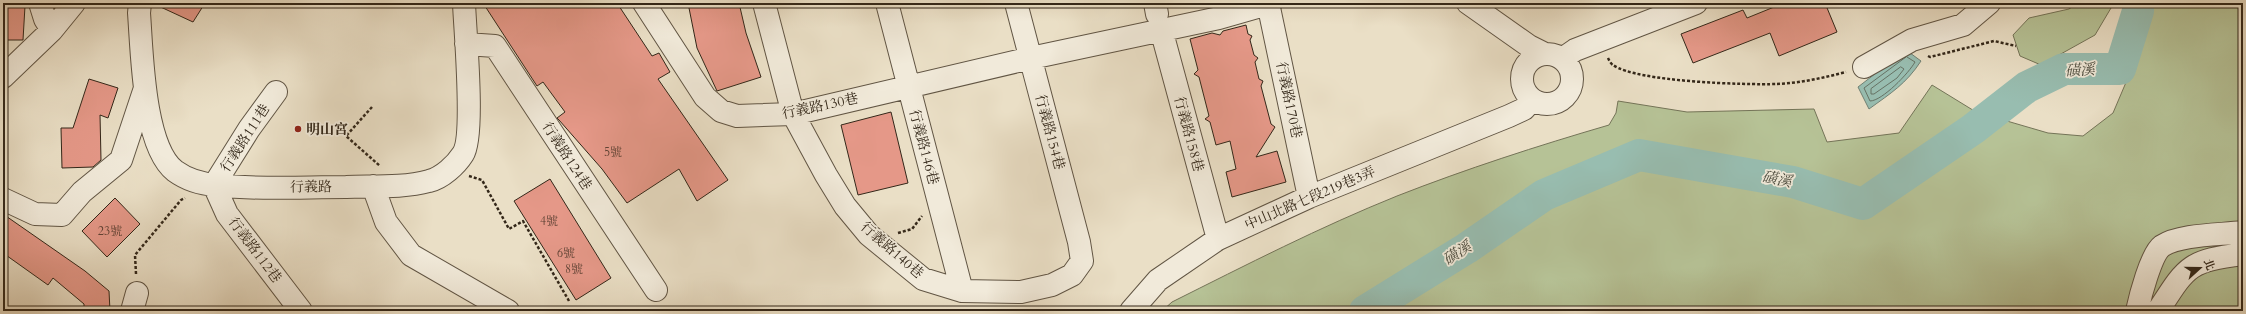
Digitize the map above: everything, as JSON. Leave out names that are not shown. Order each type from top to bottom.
[{"type":"street","points":[[40,3],[45,19],[52,30]]},
{"type":"street","points":[[3,77],[52,30],[74,3]]},
{"type":"street","name":"行義路","points":[[140,3],[139,13],[144,90],[154,134],[163,156],[174,170],[190,179],[214,185],[281,188],[401,185],[431,181],[450,169],[464,153],[469,129],[464,3]]},
{"type":"street","name":"行義路130巷","points":[[644,3],[705,97],[721,111],[737,116],[793,114],[1031,58],[1158,15],[1219,18],[1269,3]]},
{"type":"street","name":"行義路140巷","points":[[764,3],[793,114],[845,206],[869,235],[923,279],[962,291],[1021,292],[1052,285],[1072,275],[1082,261]]},
{"type":"street","name":"行義路146巷","points":[[887,3],[907,86],[962,291]]},
{"type":"street","name":"行義路154巷","points":[[1016,3],[1079,242],[1082,261]]},
{"type":"street","name":"行義路170巷","points":[[1269,3],[1309,197]]},
{"type":"street","points":[[1468,3],[1512,34],[1560,62],[1570,91],[1558,103],[1549,105],[1526,85],[1521,52],[1512,34]]},
{"type":"street","points":[[1560,62],[1575,50],[1696,3]]},
{"type":"street","points":[[1864,67],[1912,40],[1963,25],[1988,3]]},
{"type":"street","name":"行義路158巷","points":[[1158,15],[1218,239]]},
{"type":"street","name":"行義路124巷","points":[[466,44],[495,46],[656,290]]},
{"type":"street","points":[[1526,85],[1537,56],[1560,62]]},
{"type":"street","name":"中山北路七段219巷3弄","points":[[1130,311],[1158,280],[1218,239],[1309,197],[1524,109],[1526,85]]},
{"type":"street","points":[[3,199],[35,214],[62,215],[82,192],[121,160],[144,90]]},
{"type":"street","name":"行義路111巷","points":[[214,185],[249,129],[276,92]]},
{"type":"street","name":"行義路112巷","points":[[214,185],[227,214],[301,311]]},
{"type":"street","points":[[373,186],[386,222],[411,255],[508,311]]},
{"type":"street","points":[[2137,311],[2150,266],[2161,247],[2179,239],[2243,232]]},
{"type":"street","points":[[2158,311],[2181,275],[2194,265],[2209,259],[2243,254]]},
{"type":"path","points":[[1930,57],[1994,41],[2016,46]]},
{"type":"path","points":[[1596,42],[1613,65],[1641,75],[1679,80],[1777,84],[1817,80],[1864,67]]},
{"type":"path","points":[[372,107],[346,136],[401,185]]},
{"type":"path","points":[[450,169],[482,180],[509,229],[524,222],[568,301]]},
{"type":"path","points":[[134,302],[135,255],[181,200],[214,185]]},
{"type":"path","points":[[869,235],[903,232],[912,229],[918,223],[935,191]]},
{"type":"green space","points":[[2078,3],[2110,3],[2111,8],[2095,35],[2041,65],[2020,56],[2013,35],[2029,18],[2069,9]]},
{"type":"green space","points":[[2141,3],[2243,3],[2243,311],[1162,311],[1172,302],[1228,274],[1311,233],[1368,208],[1475,167],[1609,125],[1616,113],[1618,101],[1687,112],[1814,109],[1827,142],[1899,133],[1932,85],[1976,112],[2048,133],[2083,136],[2113,113],[2127,80],[2137,44]]},
{"type":"water","points":[[1906,50],[1921,61],[1904,82],[1869,109],[1858,87]]},
{"type":"building","points":[[152,3],[205,3],[193,22]]},
{"type":"building","points":[[483,3],[617,3],[652,56],[659,53],[670,72],[658,79],[728,180],[697,201],[679,169],[627,203],[602,169],[557,118],[565,112],[543,82],[537,86]]},
{"type":"building","points":[[688,3],[739,3],[746,33],[761,77],[717,91],[697,48]]},
{"type":"building","points":[[1784,3],[1825,3],[1837,32],[1779,56],[1770,33],[1693,63],[1681,34],[1743,10],[1747,18]]},
{"type":"building","points":[[3,6],[25,6],[23,40],[3,40]]},
{"type":"building","points":[[1246,25],[1248,34],[1252,36],[1250,40],[1254,55],[1258,58],[1255,62],[1259,79],[1263,81],[1261,86],[1271,124],[1275,127],[1256,157],[1277,151],[1286,182],[1232,197],[1226,172],[1236,169],[1230,141],[1216,145],[1210,122],[1205,119],[1209,116],[1199,77],[1194,74],[1198,70],[1190,39],[1212,33],[1220,35],[1223,31]]},
{"type":"building","points":[[89,79],[118,88],[108,118],[100,115],[101,160],[93,167],[62,168],[61,128],[73,128]]},
{"type":"building","points":[[891,112],[908,183],[858,195],[841,125]]},
{"type":"building","points":[[550,179],[611,278],[576,300],[514,201]]},
{"type":"building","points":[[115,198],[140,224],[107,257],[82,231]]},
{"type":"building","points":[[3,214],[85,271],[109,291],[110,311],[84,311],[84,304],[53,278],[48,285],[3,253]]},
{"type":"waterway","name":"磺溪","points":[[1365,311],[1467,248],[1544,195],[1639,155],[1793,182],[1863,204],[1973,129],[2027,87],[2064,69],[2120,69],[2138,11],[2138,3]]},
{"type":"place","name":"明山宮","points":[[298,129]]}]
